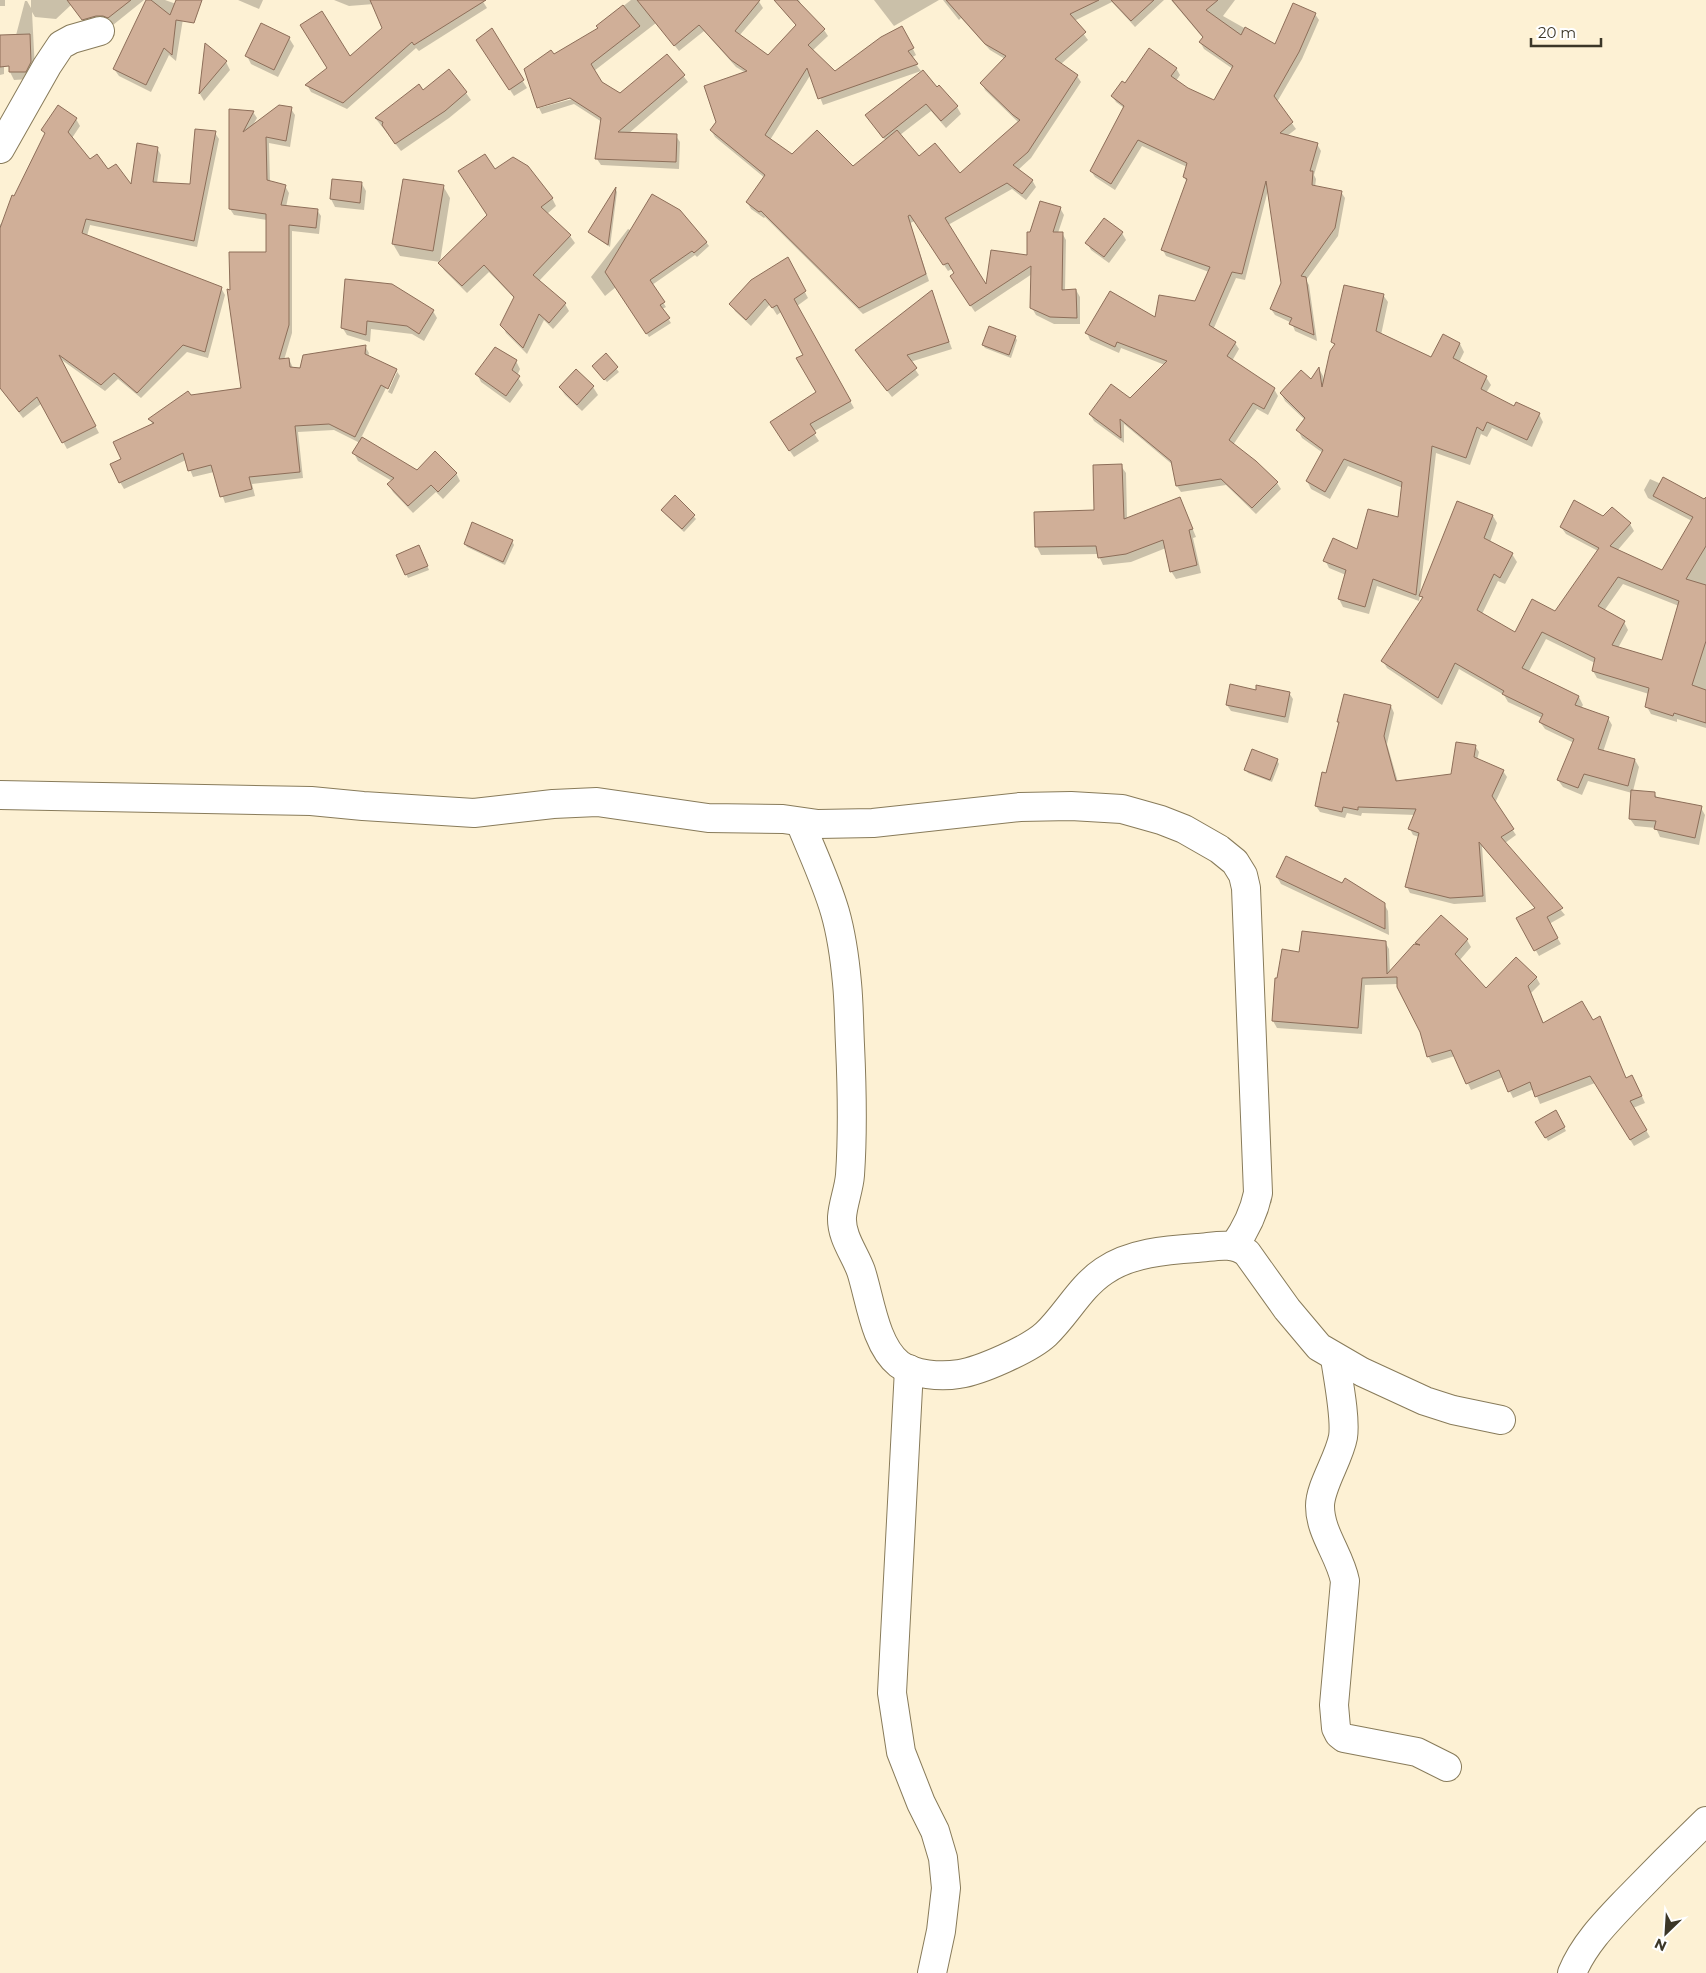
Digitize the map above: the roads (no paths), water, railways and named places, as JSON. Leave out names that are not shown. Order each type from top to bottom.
[{"type":"street","points":[[0,149],[61,45],[72,39],[100,31]]},
{"type":"street","points":[[0,795],[311,801],[474,813],[553,804],[597,802],[708,818],[783,819],[818,824],[873,822],[1040,806],[1122,809],[1161,820],[1184,829],[1220,849],[1235,862],[1243,875],[1246,888],[1258,1193],[1255,1209],[1249,1223],[1234,1246]]},
{"type":"street","points":[[800,822],[823,876],[836,914],[847,982],[852,1106],[850,1175],[842,1217],[844,1231],[860,1270],[879,1333],[889,1354],[899,1364],[908,1369],[942,1375],[961,1374],[987,1365],[1029,1346],[1045,1335],[1092,1280],[1105,1270],[1124,1261],[1168,1250],[1224,1245],[1242,1249],[1251,1257],[1307,1335],[1319,1347],[1335,1358],[1425,1401],[1453,1410],[1502,1420]]},
{"type":"street","points":[[1335,1358],[1341,1402],[1343,1437],[1320,1504],[1322,1525],[1343,1568],[1345,1581],[1334,1705],[1336,1728],[1344,1738],[1417,1752],[1447,1767]]},
{"type":"street","points":[[908,1369],[892,1693],[901,1752],[920,1803],[935,1831],[943,1858],[946,1888],[941,1931],[932,1973]]},
{"type":"street","points":[[1580,1969],[1600,1928],[1706,1820]]}]
